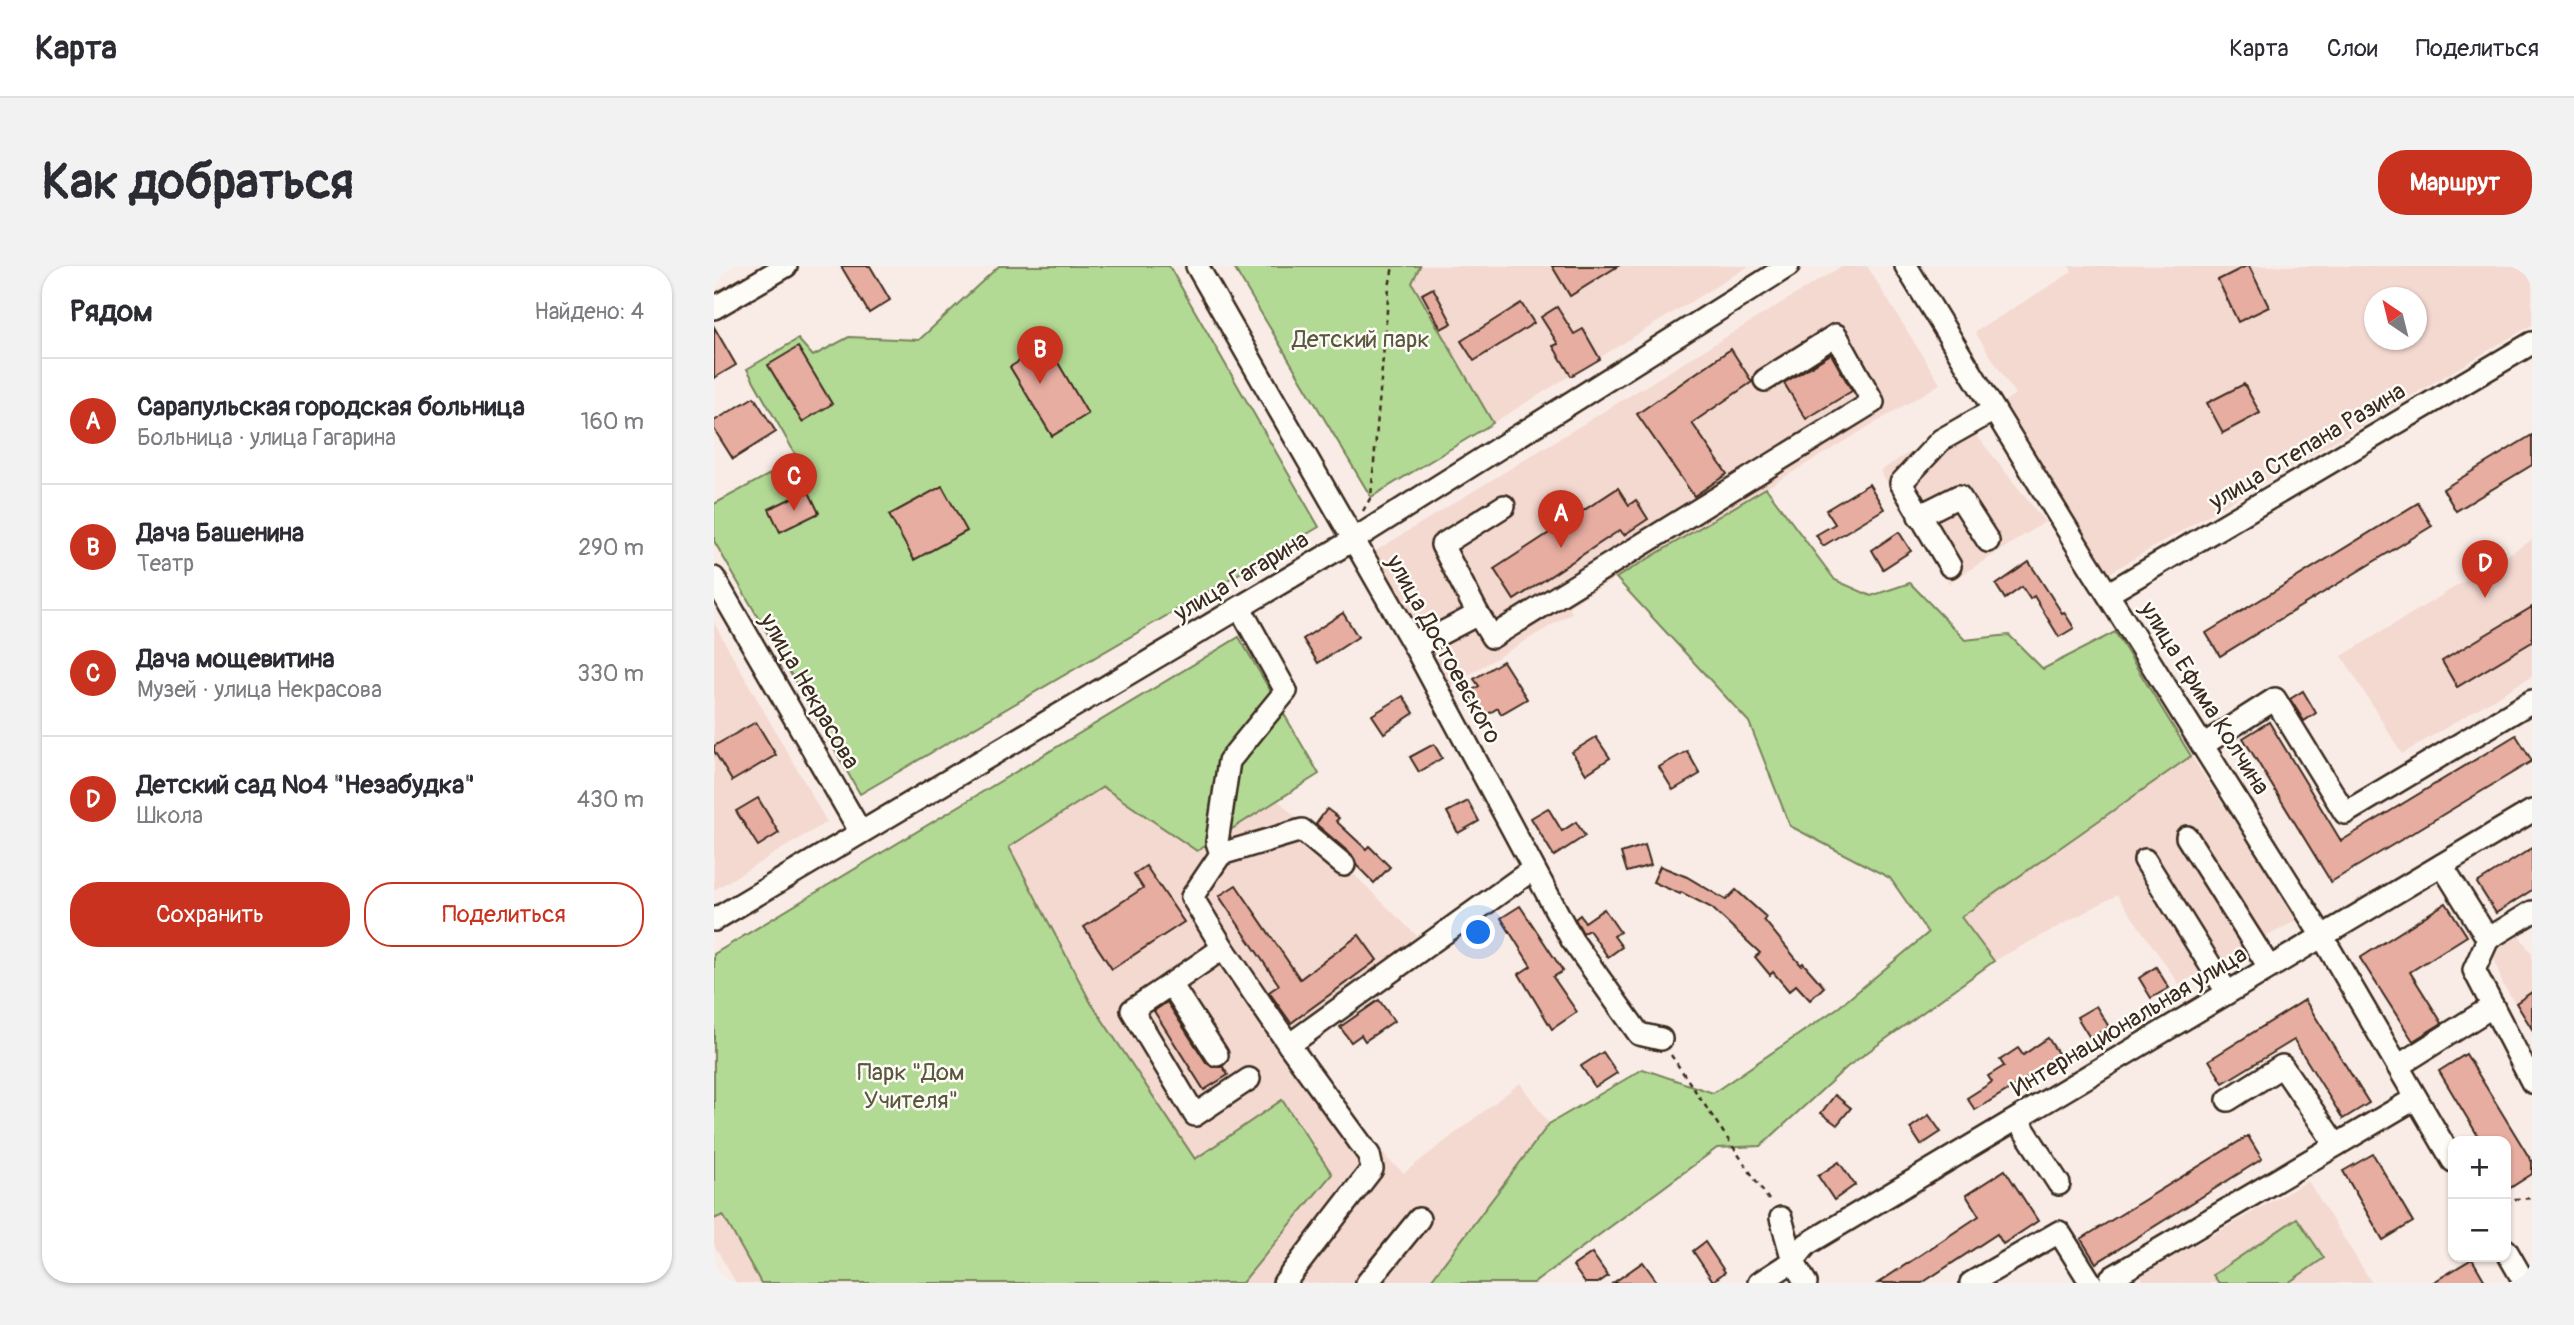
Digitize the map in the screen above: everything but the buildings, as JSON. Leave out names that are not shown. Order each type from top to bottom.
[{"type":"street","points":[[714,308],[786,266]]},
{"type":"street","name":"улица Достоевского","points":[[1197,266],[1415,647],[1572,940],[1639,1034],[1661,1039]]},
{"type":"street","name":"улица Гагарина","points":[[714,920],[1353,540],[1788,266]]},
{"type":"street","name":"улица Ефима Колчина","points":[[1906,266],[2322,936],[2448,1152]]},
{"type":"street","points":[[1504,506],[1443,545],[1492,637],[1873,402],[1836,335],[1765,380]]},
{"type":"street","name":"улица Степана Разина","points":[[2109,593],[2532,343]]},
{"type":"street","points":[[1950,566],[1901,483],[1941,440],[1994,410]]},
{"type":"street","points":[[1919,516],[1959,496],[1988,541]]},
{"type":"street","name":"улица Некрасова","points":[[714,578],[860,831]]},
{"type":"street","points":[[1221,854],[1217,842],[1229,761],[1286,691],[1240,608]]},
{"type":"street","points":[[1415,647],[1478,614]]},
{"type":"street","points":[[2203,745],[2275,699],[2345,813],[2532,701]]},
{"type":"street","name":"Интернациональная улица","points":[[1759,1283],[1793,1261],[1807,1244],[2532,811]]},
{"type":"street","points":[[1284,1283],[1372,1169],[1369,1155],[1289,1045],[1192,897],[1221,854],[1302,830],[1344,865]]},
{"type":"street","points":[[2187,837],[2269,967]]},
{"type":"street","points":[[2145,860],[2227,992]]},
{"type":"street","points":[[2442,865],[2488,939]]},
{"type":"street","points":[[1289,1045],[1533,869]]},
{"type":"street","points":[[2532,912],[2488,939],[2474,970],[2532,1082]]},
{"type":"street","points":[[1223,948],[1132,1010],[1195,1115],[1249,1079]]},
{"type":"street","points":[[1171,984],[1217,1055]]},
{"type":"street","points":[[2398,1066],[2493,1006]]},
{"type":"street","points":[[2228,1100],[2282,1066],[2336,1145]]},
{"type":"street","points":[[1971,1283],[2059,1232],[2101,1281],[2416,1098]]},
{"type":"street","points":[[2017,1119],[2059,1184]]},
{"type":"street","points":[[1781,1218],[1793,1261],[1806,1283]]},
{"type":"street","points":[[1367,1283],[1419,1219]]},
{"type":"street","points":[[2511,1259],[2525,1283]]},
{"type":"path","points":[[1363,511],[1371,497],[1392,266]]},
{"type":"path","points":[[1661,1039],[1781,1218]]},
{"type":"path","points":[[2511,1201],[2532,1198]]},
{"type":"shaded area","points":[[1420,266],[1749,266],[1493,423],[1412,283]]},
{"type":"shaded area","points":[[1842,266],[1867,266],[1940,384],[1569,606],[1572,613],[1448,687],[1367,556]]},
{"type":"shaded area","points":[[2069,266],[2532,266],[2532,325],[2108,574],[1999,405],[2015,394],[1975,332],[2072,272]]},
{"type":"shaded area","points":[[1963,418],[2045,522],[1949,583],[1880,471]]},
{"type":"shaded area","points":[[2532,540],[2532,676],[2402,754],[2342,656]]},
{"type":"shaded area","points":[[714,623],[827,822],[714,890]]},
{"type":"shaded area","points":[[2191,756],[2299,919],[2179,984],[2117,895],[1994,961],[1961,917]]},
{"type":"shaded area","points":[[1103,786],[1197,851],[1278,800],[1418,937],[1293,1030],[1388,1159],[1404,1173],[1520,1083],[1549,1124],[1429,1283],[1242,1283],[1332,1174],[1282,1100],[1195,1159],[1091,1003],[1009,847]]},
{"type":"shaded area","points":[[2519,935],[2532,954],[2532,1029],[2502,983],[2492,951]]},
{"type":"shaded area","points":[[2308,1181],[2372,1283],[2144,1283],[2141,1275]]},
{"type":"shaded area","points":[[722,1215],[761,1283],[736,1283],[714,1245],[714,1219]]},
{"type":"green space","points":[[999,266],[1169,266],[1319,527],[860,794],[714,541],[714,504],[798,459],[747,369],[798,339],[813,356],[849,337],[919,340]]},
{"type":"green space","name":"Детский парк","points":[[1233,266],[1420,266],[1412,283],[1493,423],[1371,497]]},
{"type":"green space","points":[[1766,488],[1835,580],[1871,596],[1910,583],[1965,640],[2009,635],[2043,669],[2115,632],[2191,756],[1961,917],[1994,961],[1847,1067],[1761,1146],[1717,1148],[1534,1283],[1429,1283],[1549,1124],[1643,1069],[1713,1093],[1839,1007],[1928,933],[1890,878],[1790,826],[1749,722],[1616,578]]},
{"type":"green space","name":"Парк \"Дом Учителя\"","points":[[1239,637],[1319,774],[1197,851],[1103,787],[1009,847],[1091,1003],[1195,1159],[1282,1100],[1332,1174],[1242,1283],[761,1283],[723,1215],[714,1219],[714,954]]},
{"type":"green space","points":[[2297,1218],[2324,1258],[2288,1283],[2219,1283],[2213,1275]]},
{"type":"place","name":"Дача Башенина","points":[[1040,384]]},
{"type":"place","name":"Дача мощевитина","points":[[794,511]]},
{"type":"place","name":"Сарапульская городская больница","points":[[1561,548]]},
{"type":"place","name":"Детский сад №4 \"Незабудка\"","points":[[2485,598]]}]
